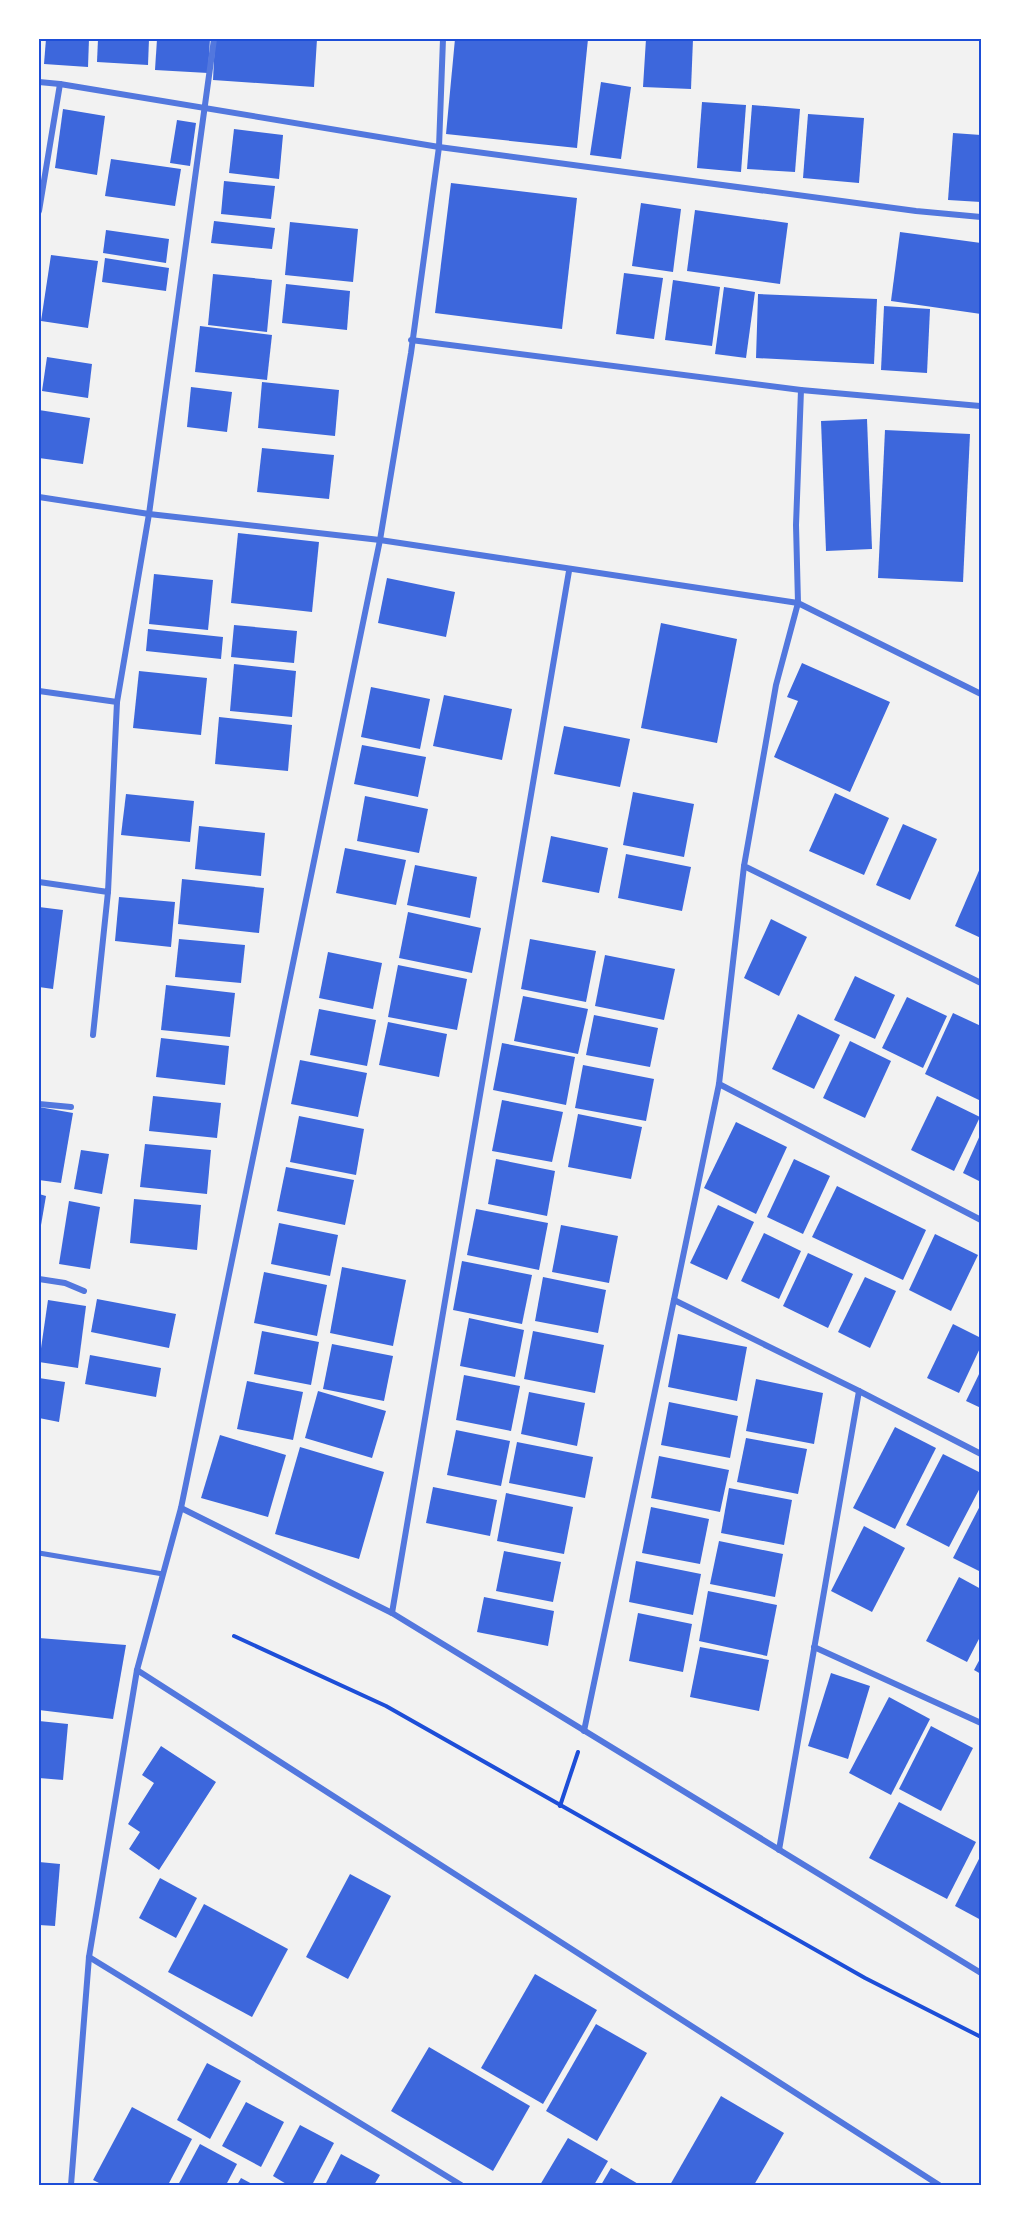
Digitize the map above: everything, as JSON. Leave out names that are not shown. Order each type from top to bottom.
[{"type":"street","points":[[93,1035],[108,891],[117,702],[149,514],[214,39]]},
{"type":"street","points":[[71,2185],[89,1957],[137,1670],[181,1508],[380,540],[439,147],[443,39]]},
{"type":"street","points":[[39,82],[439,147],[916,211],[981,217]]},
{"type":"street","points":[[39,211],[60,84]]},
{"type":"street","points":[[411,340],[801,390],[980,406]]},
{"type":"street","points":[[584,1731],[719,1084],[744,866],[776,685],[798,603],[796,525],[801,390]]},
{"type":"street","points":[[39,498],[149,514],[380,540],[569,571],[798,603],[981,694]]},
{"type":"street","points":[[392,1613],[569,571]]},
{"type":"street","points":[[39,691],[117,702]]},
{"type":"street","points":[[744,866],[981,982]]},
{"type":"street","points":[[39,882],[108,891]]},
{"type":"street","points":[[719,1084],[981,1220]]},
{"type":"street","points":[[39,1104],[71,1107]]},
{"type":"street","points":[[39,1279],[64,1283],[84,1291]]},
{"type":"street","points":[[674,1300],[981,1454]]},
{"type":"street","points":[[779,1850],[859,1391]]},
{"type":"street","points":[[181,1508],[392,1613],[981,1973]]},
{"type":"street","points":[[39,1553],[163,1574]]},
{"type":"street","points":[[814,1647],[981,1723]]},
{"type":"street","points":[[137,1670],[939,2185]]},
{"type":"street","points":[[89,1957],[461,2185]]},
{"type":"path","points":[[234,1636],[386,1706],[865,1978],[981,2037]]},
{"type":"path","points":[[560,1806],[584,1731]]},
{"type":"building","points":[[46,39],[89,39],[88,67],[44,64]]},
{"type":"building","points":[[98,39],[149,39],[148,65],[97,62]]},
{"type":"building","points":[[157,39],[210,39],[208,73],[155,70]]},
{"type":"building","points":[[215,39],[317,39],[314,87],[213,80]]},
{"type":"building","points":[[455,39],[588,39],[577,148],[446,134]]},
{"type":"building","points":[[646,39],[693,39],[691,89],[643,87]]},
{"type":"building","points":[[601,82],[631,87],[621,159],[590,155]]},
{"type":"building","points":[[702,102],[746,105],[741,172],[697,168]]},
{"type":"building","points":[[752,105],[800,109],[795,172],[747,169]]},
{"type":"building","points":[[63,109],[105,116],[97,175],[55,168]]},
{"type":"building","points":[[808,114],[864,118],[859,183],[803,178]]},
{"type":"building","points":[[177,120],[196,123],[190,166],[170,163]]},
{"type":"building","points":[[234,129],[283,135],[279,179],[229,173]]},
{"type":"building","points":[[953,133],[981,135],[981,202],[948,200]]},
{"type":"building","points":[[111,159],[181,169],[175,206],[105,196]]},
{"type":"building","points":[[224,181],[275,186],[271,219],[221,214]]},
{"type":"building","points":[[451,183],[577,198],[562,329],[435,313]]},
{"type":"building","points":[[641,203],[681,209],[673,272],[632,266]]},
{"type":"building","points":[[695,210],[788,223],[780,284],[687,271]]},
{"type":"building","points":[[214,221],[275,228],[272,249],[211,243]]},
{"type":"building","points":[[290,222],[358,229],[353,282],[285,275]]},
{"type":"building","points":[[106,230],[169,239],[166,263],[103,253]]},
{"type":"building","points":[[900,232],[981,243],[981,314],[891,301]]},
{"type":"building","points":[[51,255],[98,261],[88,328],[41,321]]},
{"type":"building","points":[[105,258],[169,268],[166,291],[102,282]]},
{"type":"building","points":[[624,273],[663,278],[654,339],[616,334]]},
{"type":"building","points":[[213,274],[272,280],[267,332],[208,325]]},
{"type":"building","points":[[673,280],[720,287],[712,346],[665,340]]},
{"type":"building","points":[[286,284],[350,291],[347,330],[282,323]]},
{"type":"building","points":[[724,287],[755,292],[746,358],[715,354]]},
{"type":"building","points":[[758,294],[877,299],[874,364],[756,358]]},
{"type":"building","points":[[884,306],[930,309],[927,373],[881,370]]},
{"type":"building","points":[[200,326],[272,335],[267,380],[195,372]]},
{"type":"building","points":[[47,357],[92,364],[88,398],[42,391]]},
{"type":"building","points":[[262,382],[339,390],[335,436],[258,428]]},
{"type":"building","points":[[191,387],[232,392],[227,432],[187,427]]},
{"type":"building","points":[[39,410],[90,418],[83,464],[39,458]]},
{"type":"building","points":[[867,419],[872,549],[826,551],[821,421]]},
{"type":"building","points":[[885,430],[970,434],[963,582],[878,578]]},
{"type":"building","points":[[262,448],[334,455],[329,499],[257,492]]},
{"type":"building","points":[[238,533],[319,542],[312,612],[231,603]]},
{"type":"building","points":[[154,574],[213,580],[208,630],[149,624]]},
{"type":"building","points":[[387,578],[455,592],[446,637],[378,623]]},
{"type":"building","points":[[661,623],[737,639],[717,743],[641,728]]},
{"type":"building","points":[[234,625],[297,631],[294,663],[231,657]]},
{"type":"building","points":[[148,629],[223,637],[221,659],[146,651]]},
{"type":"building","points":[[802,663],[890,702],[850,792],[774,757],[798,701],[787,697]]},
{"type":"building","points":[[234,664],[296,671],[292,717],[230,711]]},
{"type":"building","points":[[139,671],[207,678],[201,735],[133,728]]},
{"type":"building","points":[[371,687],[430,699],[420,749],[361,737]]},
{"type":"building","points":[[444,695],[512,709],[502,760],[433,746]]},
{"type":"building","points":[[219,717],[292,725],[288,771],[215,764]]},
{"type":"building","points":[[564,726],[630,739],[620,787],[554,774]]},
{"type":"building","points":[[362,745],[426,757],[418,797],[354,784]]},
{"type":"building","points":[[633,792],[694,804],[684,857],[623,845]]},
{"type":"building","points":[[835,793],[889,818],[864,875],[809,851]]},
{"type":"building","points":[[126,794],[194,801],[190,842],[121,835]]},
{"type":"building","points":[[365,796],[428,809],[419,853],[357,841]]},
{"type":"building","points":[[903,824],[937,839],[910,900],[876,885]]},
{"type":"building","points":[[199,826],[265,833],[261,876],[195,869]]},
{"type":"building","points":[[551,836],[608,848],[599,893],[542,882]]},
{"type":"building","points":[[345,848],[406,860],[396,905],[336,893]]},
{"type":"building","points":[[626,854],[691,867],[682,911],[618,898]]},
{"type":"building","points":[[415,865],[477,877],[470,918],[407,905]]},
{"type":"building","points":[[981,866],[981,938],[955,926]]},
{"type":"building","points":[[182,879],[264,888],[259,933],[178,924]]},
{"type":"building","points":[[119,897],[175,902],[171,947],[115,941]]},
{"type":"building","points":[[39,907],[63,910],[53,989],[39,987]]},
{"type":"building","points":[[408,912],[481,928],[472,973],[399,958]]},
{"type":"building","points":[[771,919],[807,937],[779,996],[744,978]]},
{"type":"building","points":[[179,939],[245,945],[241,983],[175,977]]},
{"type":"building","points":[[530,939],[596,951],[586,1002],[521,989]]},
{"type":"building","points":[[328,952],[382,963],[373,1009],[319,998]]},
{"type":"building","points":[[605,955],[675,969],[664,1020],[595,1006]]},
{"type":"building","points":[[398,965],[467,979],[457,1030],[388,1017]]},
{"type":"building","points":[[855,976],[895,995],[875,1039],[834,1020]]},
{"type":"building","points":[[166,985],[235,993],[230,1037],[161,1030]]},
{"type":"building","points":[[523,996],[588,1009],[578,1054],[514,1041]]},
{"type":"building","points":[[907,997],[947,1016],[923,1068],[882,1048]]},
{"type":"building","points":[[319,1009],[376,1020],[367,1066],[310,1055]]},
{"type":"building","points":[[953,1013],[981,1026],[981,1101],[925,1074]]},
{"type":"building","points":[[798,1014],[840,1035],[814,1089],[772,1069]]},
{"type":"building","points":[[594,1015],[658,1028],[650,1067],[586,1055]]},
{"type":"building","points":[[388,1022],[447,1034],[439,1077],[379,1065]]},
{"type":"building","points":[[161,1038],[229,1046],[225,1085],[156,1077]]},
{"type":"building","points":[[850,1041],[891,1061],[865,1118],[823,1098]]},
{"type":"building","points":[[502,1043],[575,1057],[566,1105],[493,1090]]},
{"type":"building","points":[[300,1060],[367,1073],[358,1117],[291,1104]]},
{"type":"building","points":[[583,1065],[654,1079],[646,1121],[575,1108]]},
{"type":"building","points":[[153,1096],[221,1103],[217,1138],[149,1131]]},
{"type":"building","points":[[937,1096],[980,1117],[954,1171],[911,1150]]},
{"type":"building","points":[[502,1100],[563,1112],[552,1162],[492,1151]]},
{"type":"building","points":[[39,1107],[73,1113],[61,1183],[39,1180]]},
{"type":"building","points":[[578,1114],[642,1127],[631,1179],[568,1167]]},
{"type":"building","points":[[299,1116],[364,1129],[356,1175],[290,1162]]},
{"type":"building","points":[[736,1122],[787,1147],[756,1214],[704,1188]]},
{"type":"building","points":[[981,1133],[981,1182],[963,1173]]},
{"type":"building","points":[[145,1144],[211,1150],[207,1194],[140,1187]]},
{"type":"building","points":[[81,1150],[109,1154],[102,1194],[74,1189]]},
{"type":"building","points":[[496,1159],[555,1171],[547,1216],[488,1204]]},
{"type":"building","points":[[794,1159],[830,1176],[803,1234],[767,1217]]},
{"type":"building","points":[[286,1167],[354,1180],[345,1225],[277,1211]]},
{"type":"building","points":[[837,1186],[926,1230],[903,1280],[812,1237]]},
{"type":"building","points":[[39,1194],[46,1196],[40,1231],[39,1231]]},
{"type":"building","points":[[134,1199],[201,1205],[197,1250],[130,1243]]},
{"type":"building","points":[[69,1201],[100,1207],[90,1269],[59,1264]]},
{"type":"building","points":[[718,1205],[754,1222],[727,1280],[690,1263]]},
{"type":"building","points":[[476,1209],[548,1223],[539,1270],[467,1255]]},
{"type":"building","points":[[279,1223],[338,1235],[330,1276],[271,1264]]},
{"type":"building","points":[[561,1225],[618,1236],[609,1283],[552,1272]]},
{"type":"building","points":[[764,1233],[801,1251],[779,1299],[741,1281]]},
{"type":"building","points":[[935,1234],[978,1255],[951,1311],[909,1290]]},
{"type":"building","points":[[808,1253],[853,1274],[828,1328],[783,1306]]},
{"type":"building","points":[[462,1261],[532,1275],[522,1324],[453,1310]]},
{"type":"building","points":[[342,1267],[406,1280],[393,1346],[330,1333]]},
{"type":"building","points":[[264,1272],[327,1285],[317,1336],[254,1323]]},
{"type":"building","points":[[543,1277],[606,1290],[598,1333],[535,1321]]},
{"type":"building","points":[[865,1277],[896,1291],[870,1348],[838,1332]]},
{"type":"building","points":[[97,1299],[176,1314],[169,1348],[91,1332]]},
{"type":"building","points":[[48,1300],[86,1306],[78,1368],[39,1362]]},
{"type":"building","points":[[469,1318],[524,1330],[515,1377],[460,1366]]},
{"type":"building","points":[[953,1324],[981,1338],[981,1346],[959,1393],[927,1378]]},
{"type":"building","points":[[262,1331],[319,1342],[311,1385],[254,1374]]},
{"type":"building","points":[[533,1331],[604,1345],[595,1393],[524,1379]]},
{"type":"building","points":[[678,1334],[747,1347],[737,1401],[668,1387]]},
{"type":"building","points":[[332,1344],[393,1356],[384,1401],[323,1389]]},
{"type":"building","points":[[90,1355],[161,1368],[156,1397],[85,1384]]},
{"type":"building","points":[[981,1370],[981,1408],[966,1401]]},
{"type":"building","points":[[464,1375],[520,1386],[511,1431],[456,1420]]},
{"type":"building","points":[[39,1378],[65,1382],[59,1422],[39,1418]]},
{"type":"building","points":[[756,1379],[823,1393],[814,1444],[746,1431]]},
{"type":"building","points":[[247,1381],[303,1392],[293,1440],[237,1429]]},
{"type":"building","points":[[318,1391],[386,1411],[372,1458],[305,1438]]},
{"type":"building","points":[[529,1392],[585,1403],[577,1446],[521,1434]]},
{"type":"building","points":[[669,1402],[738,1416],[730,1458],[661,1445]]},
{"type":"building","points":[[895,1427],[936,1448],[895,1529],[853,1508]]},
{"type":"building","points":[[456,1430],[510,1441],[501,1486],[447,1475]]},
{"type":"building","points":[[220,1435],[286,1455],[268,1517],[201,1498]]},
{"type":"building","points":[[746,1438],[807,1449],[798,1494],[737,1482]]},
{"type":"building","points":[[517,1442],[593,1457],[585,1498],[509,1483]]},
{"type":"building","points":[[300,1447],[384,1472],[359,1559],[275,1534]]},
{"type":"building","points":[[943,1454],[981,1473],[981,1486],[949,1547],[906,1525]]},
{"type":"building","points":[[659,1456],[729,1470],[720,1512],[651,1498]]},
{"type":"building","points":[[433,1487],[497,1500],[490,1536],[426,1523]]},
{"type":"building","points":[[729,1488],[792,1500],[784,1545],[721,1533]]},
{"type":"building","points":[[506,1493],[573,1507],[564,1554],[497,1541]]},
{"type":"building","points":[[981,1504],[981,1572],[953,1558]]},
{"type":"building","points":[[651,1507],[709,1519],[700,1564],[642,1553]]},
{"type":"building","points":[[864,1526],[905,1548],[872,1612],[831,1591]]},
{"type":"building","points":[[719,1541],[783,1554],[775,1597],[710,1584]]},
{"type":"building","points":[[504,1551],[561,1562],[553,1602],[496,1591]]},
{"type":"building","points":[[636,1561],[701,1574],[693,1615],[629,1602]]},
{"type":"building","points":[[959,1577],[981,1589],[981,1635],[967,1662],[926,1641]]},
{"type":"building","points":[[708,1591],[777,1605],[767,1656],[699,1641]]},
{"type":"building","points":[[484,1597],[554,1611],[548,1646],[477,1632]]},
{"type":"building","points":[[638,1613],[692,1624],[683,1672],[629,1661]]},
{"type":"building","points":[[39,1638],[126,1645],[113,1719],[39,1710]]},
{"type":"building","points":[[700,1647],[769,1660],[759,1711],[690,1697]]},
{"type":"building","points":[[981,1657],[981,1674],[974,1670]]},
{"type":"building","points":[[831,1673],[870,1686],[848,1759],[808,1746]]},
{"type":"building","points":[[889,1697],[930,1719],[891,1795],[849,1773]]},
{"type":"building","points":[[39,1721],[68,1724],[63,1780],[39,1778]]},
{"type":"building","points":[[931,1726],[973,1748],[941,1811],[899,1789]]},
{"type":"building","points":[[161,1746],[216,1782],[159,1870],[129,1849],[140,1832],[128,1824],[154,1783],[142,1775]]},
{"type":"building","points":[[899,1802],[976,1842],[947,1899],[869,1858]]},
{"type":"building","points":[[981,1855],[981,1920],[955,1906]]},
{"type":"building","points":[[39,1862],[60,1864],[55,1926],[39,1925]]},
{"type":"building","points":[[350,1874],[391,1896],[348,1979],[306,1957]]},
{"type":"building","points":[[160,1878],[197,1898],[176,1938],[139,1918]]},
{"type":"building","points":[[204,1904],[288,1949],[252,2017],[168,1972]]},
{"type":"building","points":[[535,1974],[597,2010],[543,2104],[481,2068]]},
{"type":"building","points":[[596,2024],[647,2053],[597,2141],[546,2111]]},
{"type":"building","points":[[429,2047],[530,2106],[493,2171],[391,2111]]},
{"type":"building","points":[[207,2063],[241,2081],[210,2139],[177,2120]]},
{"type":"building","points":[[721,2096],[784,2133],[754,2185],[670,2185]]},
{"type":"building","points":[[246,2102],[284,2122],[261,2167],[222,2146]]},
{"type":"building","points":[[132,2107],[192,2139],[168,2185],[103,2185],[93,2180]]},
{"type":"building","points":[[300,2125],[334,2143],[312,2185],[288,2185],[273,2176]]},
{"type":"building","points":[[568,2138],[608,2161],[594,2185],[540,2185]]},
{"type":"building","points":[[200,2144],[237,2164],[226,2185],[178,2185]]},
{"type":"building","points":[[341,2154],[380,2175],[374,2185],[325,2185]]},
{"type":"building","points":[[611,2168],[640,2185],[601,2185]]},
{"type":"building","points":[[241,2178],[254,2185],[237,2185]]}]
